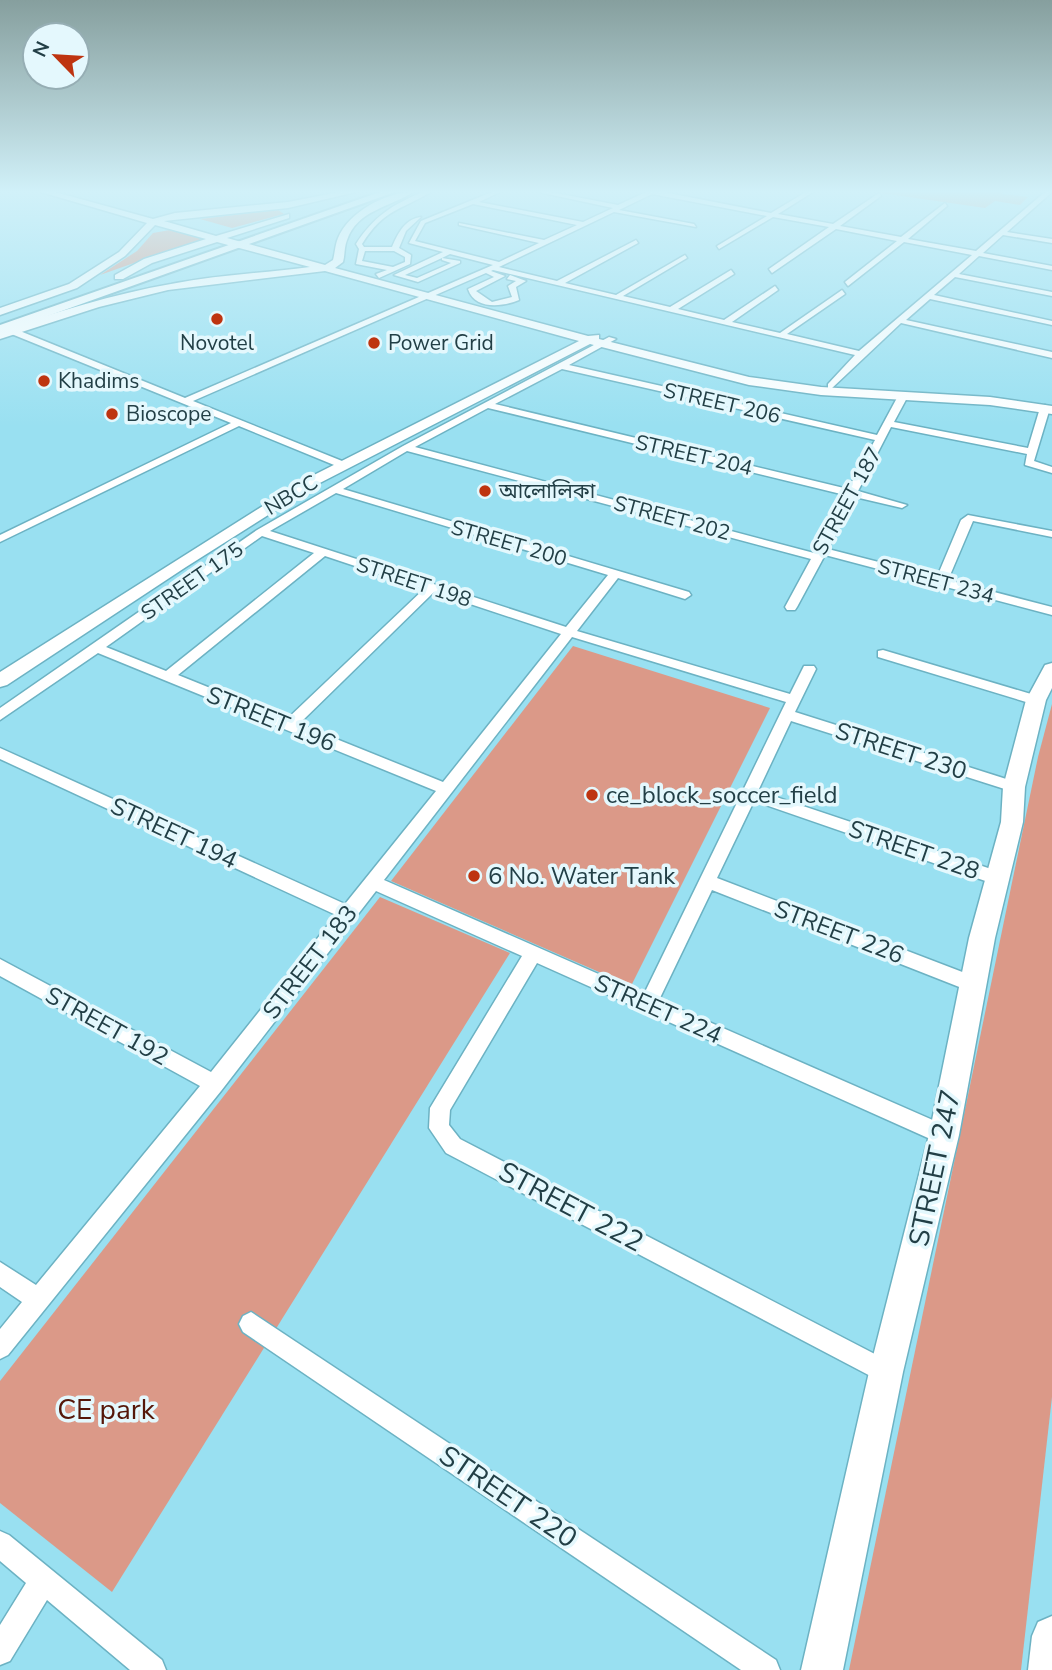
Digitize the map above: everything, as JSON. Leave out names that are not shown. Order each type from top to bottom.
[{"type":"main road","points":[[0,319],[143,270]]},
{"type":"main road","points":[[6,330],[157,270]]},
{"type":"street","points":[[0,312],[73,286],[98,270]]},
{"type":"street","points":[[0,335],[6,330],[82,308],[160,289],[297,270]]},
{"type":"street","points":[[346,270],[749,381],[821,391],[1049,407]]},
{"type":"street","points":[[350,270],[401,278],[430,270]]},
{"type":"street","points":[[388,270],[432,294]]},
{"type":"street","points":[[401,278],[405,270]]},
{"type":"street","points":[[401,278],[398,275],[409,270]]},
{"type":"street","points":[[185,401],[487,270]]},
{"type":"street","points":[[511,270],[861,354]]},
{"type":"street","points":[[559,283],[584,270]]},
{"type":"street","points":[[617,297],[663,270]]},
{"type":"street","points":[[848,284],[864,270]]},
{"type":"street","points":[[831,386],[861,354],[960,270]]},
{"type":"street","points":[[483,272],[501,276],[522,281],[512,286],[516,298],[496,306],[485,303],[471,291],[501,276]]},
{"type":"street","points":[[671,310],[731,272]]},
{"type":"street","points":[[954,275],[1052,294]]},
{"type":"street","points":[[725,323],[775,288]]},
{"type":"street","points":[[780,336],[842,292]]},
{"type":"street","points":[[928,296],[1052,323]]},
{"type":"street","points":[[901,321],[1052,355]]},
{"type":"street","points":[[6,330],[337,462]]},
{"type":"street","points":[[594,338],[747,374],[831,386],[961,392],[1049,407]]},
{"type":"street","name":"STREET 175","points":[[0,715],[261,532],[406,448],[562,366],[594,338]]},
{"type":"street","name":"NBCC","points":[[0,681],[337,462],[594,338]]},
{"type":"street","name":"STREET 206","points":[[562,366],[881,439]]},
{"type":"street","name":"STREET 187","points":[[791,607],[903,396]]},
{"type":"street","name":"STREET 204","points":[[486,405],[902,505]]},
{"type":"street","points":[[1049,407],[1040,438],[1032,452],[1030,465],[1052,470]]},
{"type":"street","points":[[0,539],[240,422]]},
{"type":"street","points":[[888,424],[1032,452]]},
{"type":"street","name":"STREET 202","points":[[406,448],[818,554]]},
{"type":"street","points":[[0,663],[74,613],[337,462]]},
{"type":"street","name":"STREET 200","points":[[333,489],[685,595]]},
{"type":"street","points":[[941,582],[966,520],[972,517],[1052,534]]},
{"type":"street","name":"STREET 198","points":[[261,532],[568,632]]},
{"type":"street","points":[[167,677],[323,552]]},
{"type":"street","name":"STREET 234","points":[[818,554],[1052,611]]},
{"type":"street","name":"STREET 183","points":[[0,1348],[214,1084],[615,574]]},
{"type":"street","points":[[289,726],[432,588]]},
{"type":"street","name":"STREET 230","points":[[568,632],[792,707],[1014,787]]},
{"type":"street","name":"STREET 196","points":[[97,648],[446,789]]},
{"type":"street","points":[[883,654],[1036,700]]},
{"type":"street","points":[[648,1005],[809,669]]},
{"type":"street","name":"STREET 247","points":[[822,1670],[886,1372],[944,1135],[972,984],[1012,822],[1014,787],[1036,700],[1052,669]]},
{"type":"street","name":"STREET 194","points":[[0,753],[348,914]]},
{"type":"street","name":"STREET 228","points":[[751,794],[997,878]]},
{"type":"street","name":"STREET 226","points":[[707,881],[972,984]]},
{"type":"street","name":"STREET 224","points":[[373,883],[944,1135]]},
{"type":"street","name":"STREET 222","points":[[533,954],[440,1108],[439,1128],[453,1146],[886,1372]]},
{"type":"street","name":"STREET 192","points":[[0,967],[214,1084]]},
{"type":"street","points":[[0,1273],[38,1300]]},
{"type":"street","name":"STREET 220","points":[[251,1324],[766,1670]]},
{"type":"street","points":[[0,1544],[152,1670]]},
{"type":"street","points":[[0,1651],[43,1581]]},
{"type":"street","points":[[1049,1670],[1052,1636]]},
{"type":"green space","name":"ce_block_soccer_field","points":[[573,646],[770,708],[631,986],[391,881]]},
{"type":"green space","points":[[1052,704],[1052,1397],[1021,1670],[849,1670],[1038,757]]},
{"type":"green space","name":"CE park","points":[[380,897],[510,953],[112,1592],[0,1503],[0,1381]]},
{"type":"place","name":"Novotel","points":[[217,319]]},
{"type":"place","name":"Power Grid","points":[[374,343]]},
{"type":"place","name":"Khadims","points":[[44,381]]},
{"type":"place","name":"Bioscope","points":[[112,414]]},
{"type":"place","name":"আলোলিকা","points":[[485,491]]},
{"type":"place","name":"ce_block_soccer_field","points":[[592,795]]},
{"type":"place","name":"6 No. Water Tank","points":[[474,876]]}]
